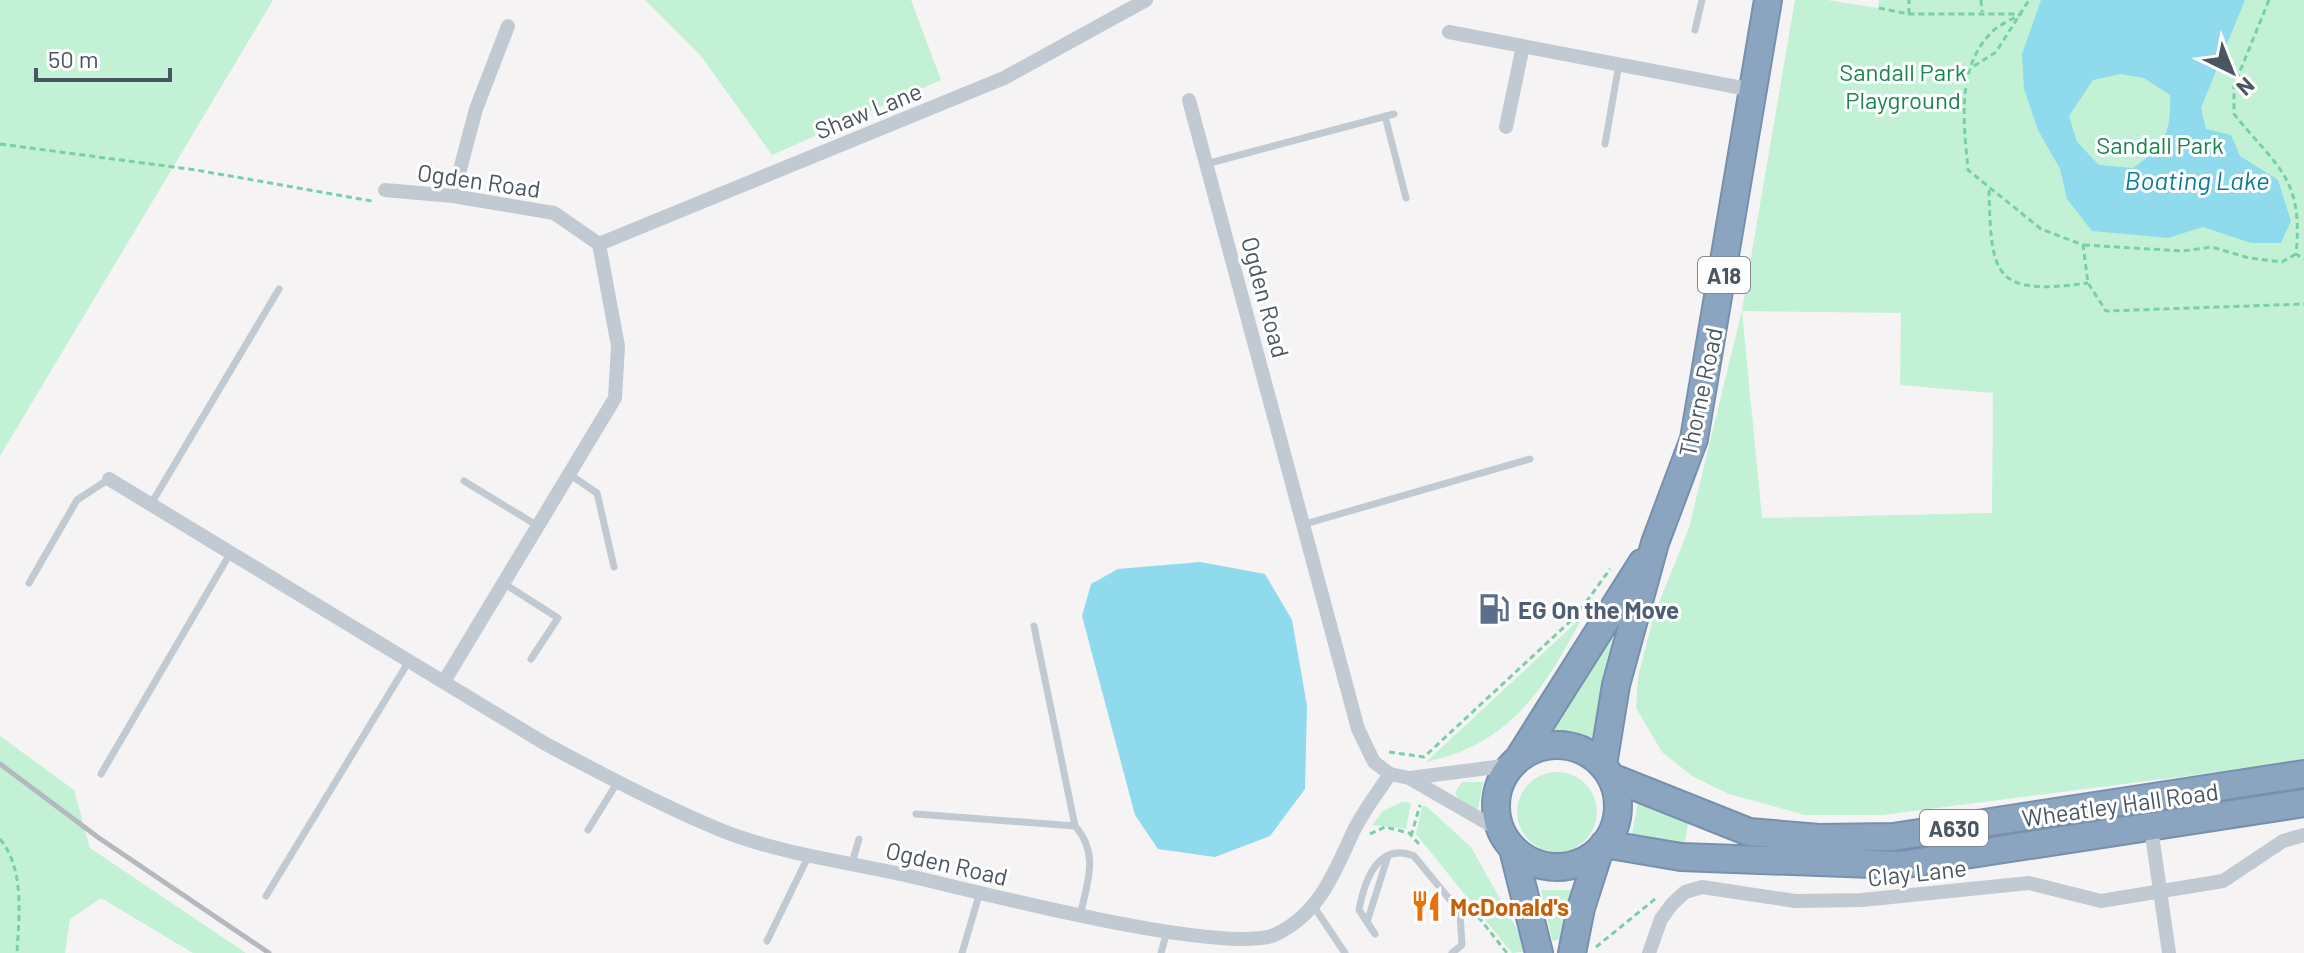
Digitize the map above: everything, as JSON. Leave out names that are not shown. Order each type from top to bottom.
[{"type":"highway","name":"Thorne Road","points":[[1607,771],[1616,685],[1655,543],[1694,439],[1768,0]]},
{"type":"highway","name":"Thorne Road","points":[[1516,761],[1655,543]]},
{"type":"highway","points":[[1539,953],[1496,796],[1516,761],[1541,747],[1563,745],[1585,751],[1607,771],[1618,812],[1581,908],[1572,953]]},
{"type":"highway","name":"Wheatley Hall Road","points":[[1607,771],[1749,832],[1834,838],[1893,837],[2304,774]]},
{"type":"highway","name":"Wheatley Hall Road","points":[[1602,847],[1681,857],[1900,865],[2304,803]]},
{"type":"highway","points":[[1507,840],[1533,862],[1557,867],[1580,862],[1602,847]]},
{"type":"street","name":"Shaw Lane","points":[[599,244],[1004,78],[1146,0]]},
{"type":"street","points":[[453,196],[476,109],[508,26]]},
{"type":"street","points":[[1449,32],[1753,90]]},
{"type":"street","points":[[1506,127],[1523,46]]},
{"type":"street","name":"Ogden Road","points":[[109,479],[617,783],[726,832],[1079,918],[1166,935],[1245,944],[1271,937],[1314,907],[1336,872],[1355,828],[1390,774],[1374,762],[1361,737],[1189,100]]},
{"type":"street","name":"Ogden Road","points":[[385,190],[453,196],[554,213],[599,244]]},
{"type":"street","points":[[445,680],[615,398],[618,346],[599,244]]},
{"type":"street","points":[[1409,778],[1516,761]]},
{"type":"street","points":[[1390,774],[1409,778],[1507,840]]},
{"type":"street","points":[[2151,828],[2169,953]]},
{"type":"street","name":"Clay Lane","points":[[1649,953],[1661,919],[1672,904],[1685,892],[1702,887],[1795,901],[1862,900],[2029,883],[2101,901],[2223,881],[2283,841],[2304,835]]},
{"type":"lane","points":[[1695,30],[1702,0]]},
{"type":"lane","points":[[1605,144],[1619,64]]},
{"type":"lane","points":[[1206,164],[1390,115],[1406,198]]},
{"type":"lane","points":[[151,504],[279,289]]},
{"type":"lane","points":[[1305,524],[1530,459]]},
{"type":"lane","points":[[569,474],[597,493],[614,567]]},
{"type":"lane","points":[[29,583],[77,500],[109,479]]},
{"type":"lane","points":[[464,481],[538,526]]},
{"type":"lane","points":[[101,774],[231,552]]},
{"type":"lane","points":[[503,583],[558,618],[531,659]]},
{"type":"lane","points":[[1034,626],[1075,826],[1084,836],[1092,857],[1079,918]]},
{"type":"lane","points":[[266,896],[410,660]]},
{"type":"lane","points":[[588,830],[617,783]]},
{"type":"lane","points":[[916,814],[1075,826]]},
{"type":"lane","points":[[852,863],[859,839]]},
{"type":"lane","points":[[1375,934],[1359,910],[1366,873],[1398,852],[1414,856],[1460,912],[1462,949],[1452,953]]},
{"type":"lane","points":[[767,941],[809,853]]},
{"type":"lane","points":[[1367,922],[1388,856]]},
{"type":"lane","points":[[962,953],[980,892]]},
{"type":"lane","points":[[1314,907],[1345,953]]},
{"type":"lane","points":[[1161,953],[1166,935]]},
{"type":"path","points":[[1909,0],[1909,14]]},
{"type":"path","points":[[1981,0],[1982,14]]},
{"type":"path","points":[[1971,68],[1996,52],[2029,0]]},
{"type":"path","points":[[2269,0],[2234,86],[2234,114],[2292,180],[2301,211],[2296,254]]},
{"type":"path","points":[[1879,8],[1909,14],[2021,14]]},
{"type":"path","points":[[2021,14],[1989,33],[1966,79],[1964,125],[1968,170],[2041,229],[2083,245],[2183,251],[2212,247],[2249,258],[2282,262],[2296,254]]},
{"type":"path","points":[[0,144],[196,170],[385,203],[385,190]]},
{"type":"path","points":[[1989,188],[1990,246],[1999,268],[2017,283],[2040,290],[2088,283]]},
{"type":"path","points":[[2083,245],[2088,283],[2106,311],[2304,304]]},
{"type":"path","points":[[2296,254],[2304,259]]},
{"type":"path","points":[[1361,737],[1398,756],[1424,757],[1576,616],[1612,566]]},
{"type":"path","points":[[0,839],[14,869],[19,901],[17,953]]},
{"type":"path","points":[[1591,953],[1655,899]]},
{"type":"green space","points":[[0,0],[273,0],[0,456]]},
{"type":"green space","points":[[645,0],[911,0],[941,80],[772,155],[701,56]]},
{"type":"green space","name":"Sandall Park","points":[[1795,0],[1827,0],[1878,8],[1879,0],[2304,0],[2304,761],[1882,815],[1805,815],[1729,794],[1692,776],[1662,752],[1636,708],[1638,677],[1654,615],[1689,528],[1742,310]],"holes":[[[1742,311],[1901,313],[1900,385],[1993,393],[1992,513],[1762,518]]]},
{"type":"green space","points":[[1583,616],[1539,689],[1503,727],[1456,754],[1426,762]]},
{"type":"green space","points":[[1617,631],[1601,692],[1595,741],[1582,735],[1546,733],[1583,667]]},
{"type":"green space","points":[[0,736],[74,790],[90,848],[246,953],[193,953],[101,898],[70,919],[65,953],[0,953]]},
{"type":"green space","points":[[1557,772],[1572,775],[1585,784],[1594,797],[1597,812],[1594,827],[1585,840],[1572,849],[1557,852],[1542,849],[1529,840],[1520,827],[1517,812],[1520,797],[1529,784],[1542,775]]},
{"type":"green space","points":[[1462,782],[1483,782],[1478,809],[1460,802],[1455,792]]},
{"type":"green space","points":[[1402,802],[1411,803],[1406,829],[1372,825],[1383,811]]},
{"type":"green space","points":[[1638,803],[1688,823],[1684,847],[1631,839]]},
{"type":"green space","points":[[1422,806],[1426,806],[1471,847],[1529,951],[1512,953],[1416,834]]},
{"type":"green space","points":[[1541,890],[1572,890],[1564,939],[1552,941]]},
{"type":"water","name":"Boating Lake","points":[[2041,0],[2245,0],[2201,108],[2206,129],[2231,135],[2240,156],[2278,180],[2291,221],[2281,243],[2251,243],[2203,227],[2168,238],[2092,231],[2067,199],[2060,169],[2038,130],[2024,89],[2022,54]],"holes":[[[2120,74],[2144,78],[2170,95],[2169,120],[2164,138],[2152,153],[2133,168],[2099,165],[2077,142],[2069,116],[2093,80]]]},
{"type":"water","points":[[1200,562],[1265,574],[1292,620],[1307,706],[1305,789],[1270,836],[1215,857],[1158,849],[1135,815],[1082,616],[1091,584],[1118,569]]},
{"type":"railway","points":[[0,764],[99,838],[269,953]]},
{"type":"place","name":"EG On the Move","points":[[1494,609]]},
{"type":"place","name":"McDonald's","points":[[1426,906]]},
{"type":"park label","name":"Sandall Park Playground","points":[[1903,85]]}]
